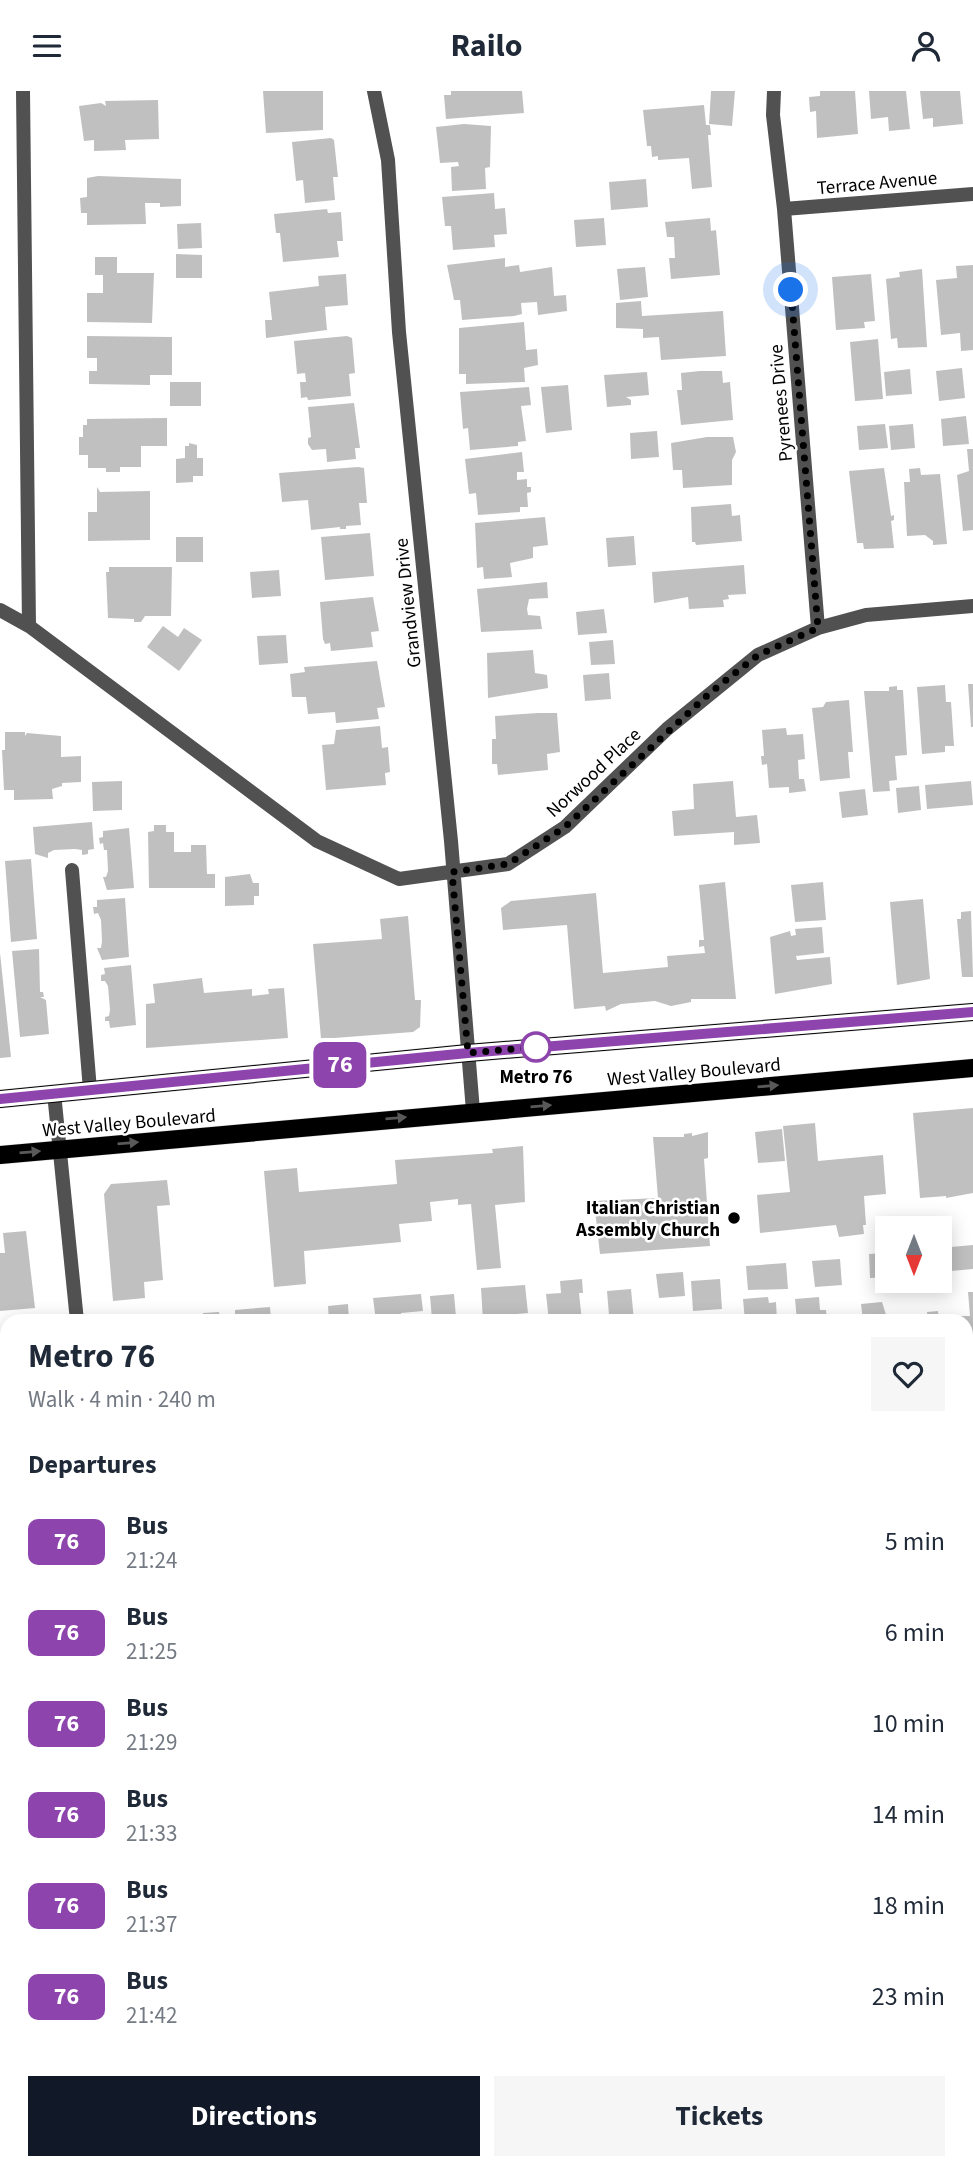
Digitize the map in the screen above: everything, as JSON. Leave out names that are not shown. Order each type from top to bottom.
[{"type":"main road","name":"West Valley Boulevard","points":[[0,1098],[468,1053],[973,1012]]},
{"type":"main road","name":"West Valley Boulevard","points":[[0,1155],[973,1068]]},
{"type":"street","points":[[23,91],[29,627]]},
{"type":"street","name":"Grandview Drive","points":[[374,91],[388,159],[399,332],[474,1111]]},
{"type":"street","name":"Pyrenees Drive","points":[[774,91],[773,115],[784,209],[818,628]]},
{"type":"street","name":"Terrace Avenue","points":[[784,209],[973,194]]},
{"type":"street","name":"Norwood Place","points":[[0,610],[29,627],[317,841],[399,879],[508,864],[565,827],[711,692],[758,655],[818,628],[866,615],[973,606]]},
{"type":"street","points":[[72,870],[90,1090]]},
{"type":"street","points":[[54,1093],[76,1314]]},
{"type":"building","points":[[263,91],[323,91],[323,130],[266,133]]},
{"type":"building","points":[[451,91],[522,91],[524,113],[446,119],[444,95],[451,95]]},
{"type":"building","points":[[711,91],[735,91],[732,126],[709,124]]},
{"type":"building","points":[[820,91],[855,91],[858,134],[817,138],[816,111],[810,112],[809,97],[820,96]]},
{"type":"building","points":[[869,91],[906,91],[910,129],[889,131],[888,117],[871,119]]},
{"type":"building","points":[[920,91],[960,91],[963,124],[933,127],[933,118],[923,119]]},
{"type":"building","points":[[158,100],[159,139],[125,140],[126,150],[94,151],[94,140],[84,141],[79,106],[101,103],[106,106],[105,101]]},
{"type":"building","points":[[704,105],[706,125],[710,125],[711,135],[708,135],[712,187],[692,189],[689,158],[658,160],[658,156],[652,157],[651,146],[647,146],[643,110]]},
{"type":"building","points":[[464,124],[491,126],[490,167],[485,168],[486,189],[452,191],[451,167],[459,166],[458,162],[440,163],[436,127]]},
{"type":"building","points":[[331,138],[334,140],[338,177],[333,177],[335,200],[305,203],[303,180],[296,181],[292,142]]},
{"type":"building","points":[[98,176],[181,179],[181,206],[160,207],[160,203],[145,203],[146,224],[87,225],[87,213],[81,213],[80,198],[87,197],[87,178]]},
{"type":"building","points":[[646,179],[648,207],[611,210],[609,182]]},
{"type":"building","points":[[494,193],[495,209],[505,208],[507,234],[494,235],[495,247],[453,250],[451,226],[445,226],[442,197]]},
{"type":"building","points":[[327,209],[328,213],[341,212],[343,241],[337,241],[339,257],[283,262],[280,233],[276,233],[274,214]]},
{"type":"building","points":[[604,218],[606,245],[576,247],[574,220]]},
{"type":"building","points":[[710,218],[711,231],[716,230],[720,275],[671,279],[669,258],[675,258],[674,237],[667,237],[665,222]]},
{"type":"building","points":[[201,223],[202,248],[178,249],[177,224]]},
{"type":"building","points":[[176,254],[202,255],[202,278],[176,278]]},
{"type":"building","points":[[95,257],[117,257],[117,273],[154,273],[152,323],[87,322],[87,293],[103,293],[103,275],[95,275]]},
{"type":"building","points":[[505,258],[505,267],[519,265],[520,272],[552,267],[554,296],[566,295],[567,311],[538,315],[537,302],[521,303],[522,314],[462,320],[460,300],[454,300],[447,265]]},
{"type":"building","points":[[973,265],[973,350],[961,351],[960,333],[941,335],[936,280],[957,278],[956,266]]},
{"type":"building","points":[[645,267],[648,297],[620,300],[617,269]]},
{"type":"building","points":[[922,269],[927,347],[898,348],[897,338],[891,339],[886,279],[900,277],[899,272]]},
{"type":"building","points":[[346,274],[348,305],[325,307],[327,330],[266,338],[265,320],[272,320],[269,292],[319,286],[318,276]]},
{"type":"building","points":[[871,274],[875,321],[864,322],[865,328],[836,330],[832,277]]},
{"type":"building","points":[[641,301],[642,316],[723,311],[726,356],[661,360],[659,337],[643,338],[643,329],[616,328],[616,303]]},
{"type":"building","points":[[524,322],[526,350],[537,349],[538,365],[524,368],[525,382],[466,384],[466,374],[459,374],[459,328]]},
{"type":"building","points":[[87,336],[172,337],[172,375],[150,375],[150,385],[89,384],[89,371],[97,371],[97,358],[87,358]]},
{"type":"building","points":[[347,336],[352,338],[355,373],[349,374],[351,396],[308,400],[307,397],[301,398],[300,382],[306,382],[305,373],[297,374],[294,341]]},
{"type":"building","points":[[878,339],[883,399],[855,401],[850,342]]},
{"type":"building","points":[[962,368],[965,398],[939,401],[936,371]]},
{"type":"building","points":[[910,369],[912,394],[886,396],[884,372]]},
{"type":"building","points":[[722,371],[723,383],[730,382],[733,420],[681,425],[677,390],[682,390],[681,373]]},
{"type":"building","points":[[647,372],[649,395],[626,397],[631,400],[631,405],[607,407],[604,375]]},
{"type":"building","points":[[170,382],[201,382],[201,406],[170,406]]},
{"type":"building","points":[[568,385],[572,430],[546,433],[541,387]]},
{"type":"building","points":[[529,387],[531,405],[521,406],[526,441],[518,442],[518,446],[470,450],[468,428],[463,429],[460,392]]},
{"type":"building","points":[[354,403],[360,448],[355,448],[356,459],[327,462],[326,449],[312,450],[308,444],[308,438],[311,437],[308,407]]},
{"type":"building","points":[[966,416],[969,444],[943,446],[941,419]]},
{"type":"building","points":[[167,418],[167,446],[141,446],[141,467],[120,467],[120,472],[106,472],[106,468],[88,468],[88,455],[79,455],[79,437],[83,437],[83,425],[87,425],[87,419]]},
{"type":"building","points":[[885,424],[888,448],[859,450],[857,426]]},
{"type":"building","points":[[913,424],[915,448],[891,450],[889,426]]},
{"type":"building","points":[[657,431],[659,457],[631,459],[630,433]]},
{"type":"building","points":[[707,437],[733,437],[736,452],[732,460],[732,485],[683,488],[682,470],[673,470],[671,443]]},
{"type":"building","points":[[189,443],[197,445],[197,458],[203,458],[203,476],[193,476],[193,482],[176,483],[176,459],[185,458],[185,446],[189,446]]},
{"type":"building","points":[[967,449],[973,449],[973,530],[963,531],[957,475],[969,471]]},
{"type":"building","points":[[522,452],[524,472],[517,472],[517,480],[527,479],[527,487],[531,487],[531,492],[527,493],[528,507],[520,507],[520,512],[478,515],[476,493],[469,494],[465,459]]},
{"type":"building","points":[[364,468],[367,503],[359,503],[361,525],[346,526],[346,529],[340,527],[311,530],[308,500],[282,502],[279,473]]},
{"type":"building","points":[[884,468],[891,516],[894,515],[894,520],[891,521],[894,548],[864,549],[863,543],[857,543],[849,471]]},
{"type":"building","points":[[920,468],[921,475],[940,474],[947,544],[933,545],[933,541],[925,535],[907,536],[904,482],[910,482],[909,469]]},
{"type":"building","points":[[97,487],[100,492],[150,491],[150,540],[88,541],[88,512],[97,512]]},
{"type":"building","points":[[731,504],[732,516],[740,515],[742,541],[696,545],[692,542],[691,507]]},
{"type":"building","points":[[545,517],[548,545],[533,547],[533,558],[510,563],[512,577],[484,579],[483,567],[477,568],[475,523]]},
{"type":"building","points":[[370,533],[374,576],[325,580],[321,537]]},
{"type":"building","points":[[634,536],[636,565],[608,567],[606,538]]},
{"type":"building","points":[[176,537],[203,537],[203,562],[176,562]]},
{"type":"building","points":[[744,565],[746,594],[728,595],[729,599],[723,600],[724,607],[689,609],[688,597],[654,603],[652,572]]},
{"type":"building","points":[[109,567],[172,567],[171,616],[145,616],[141,622],[134,622],[134,619],[108,618],[106,572],[109,572]]},
{"type":"building","points":[[279,570],[281,596],[252,598],[250,572]]},
{"type":"building","points":[[547,582],[548,598],[529,599],[527,609],[528,615],[540,616],[542,629],[481,632],[477,589]]},
{"type":"building","points":[[373,597],[379,631],[371,632],[373,647],[331,651],[330,643],[325,644],[323,639],[320,602]]},
{"type":"building","points":[[604,609],[607,633],[578,635],[576,612]]},
{"type":"building","points":[[163,626],[178,637],[184,628],[202,640],[179,671],[147,647]]},
{"type":"building","points":[[286,635],[288,663],[259,665],[257,636]]},
{"type":"building","points":[[613,640],[615,664],[591,665],[589,642]]},
{"type":"building","points":[[533,650],[535,673],[547,675],[548,688],[488,698],[487,653]]},
{"type":"building","points":[[377,661],[385,707],[377,708],[379,719],[336,723],[335,712],[308,714],[306,697],[292,697],[290,674],[305,672],[304,667]]},
{"type":"building","points":[[609,673],[611,699],[585,701],[583,675]]},
{"type":"building","points":[[968,684],[973,684],[973,727],[971,727]]},
{"type":"building","points":[[945,685],[946,702],[951,702],[954,746],[945,746],[945,752],[922,754],[917,687]]},
{"type":"building","points":[[897,686],[897,690],[903,690],[907,755],[895,756],[897,780],[889,781],[890,791],[873,792],[864,691],[889,691],[889,687]]},
{"type":"building","points":[[849,700],[853,752],[848,752],[850,778],[820,781],[812,708],[823,707],[826,702]]},
{"type":"building","points":[[557,713],[560,752],[547,754],[548,770],[498,775],[497,764],[492,764],[492,739],[496,739],[495,716]]},
{"type":"building","points":[[380,726],[382,748],[388,747],[390,772],[385,773],[386,785],[326,790],[322,745],[334,744],[336,730]]},
{"type":"building","points":[[786,728],[787,735],[803,734],[805,759],[798,760],[799,779],[804,779],[806,791],[789,793],[789,787],[769,788],[767,764],[762,765],[762,730]]},
{"type":"building","points":[[5,732],[25,732],[25,736],[27,733],[61,736],[61,757],[81,756],[81,782],[62,783],[62,786],[52,789],[53,799],[14,800],[14,790],[4,790],[2,750],[5,750]]},
{"type":"building","points":[[122,781],[122,810],[93,811],[92,782]]},
{"type":"building","points":[[733,781],[736,817],[757,815],[760,843],[734,845],[734,832],[674,836],[672,811],[694,809],[693,784]]},
{"type":"building","points":[[971,781],[973,805],[927,809],[925,785]]},
{"type":"building","points":[[919,786],[921,810],[898,813],[896,788]]},
{"type":"building","points":[[865,789],[868,815],[842,818],[839,792]]},
{"type":"building","points":[[92,822],[94,849],[88,850],[88,854],[82,855],[82,850],[75,849],[54,850],[48,853],[48,858],[35,854],[33,827]]},
{"type":"building","points":[[154,825],[166,825],[166,832],[174,832],[174,852],[191,852],[191,845],[206,845],[207,874],[215,874],[215,888],[149,888],[148,832],[154,831]]},
{"type":"building","points":[[129,828],[134,888],[107,890],[103,877],[106,877],[108,871],[107,850],[104,850],[103,843],[100,844],[99,838],[103,837],[103,831]]},
{"type":"building","points":[[31,859],[37,939],[11,942],[5,861]]},
{"type":"building","points":[[250,874],[253,883],[259,883],[259,896],[254,896],[254,905],[225,906],[225,877]]},
{"type":"building","points":[[725,882],[736,999],[691,999],[691,1002],[671,1006],[655,1001],[621,1004],[606,1011],[605,1006],[574,1009],[567,925],[503,930],[501,908],[511,901],[596,893],[603,973],[668,967],[667,956],[705,953],[704,946],[699,947],[699,940],[704,940],[699,885]]},
{"type":"building","points":[[823,882],[826,920],[795,922],[791,885]]},
{"type":"building","points":[[125,898],[129,957],[102,960],[97,948],[101,948],[102,941],[101,920],[98,913],[94,914],[93,907],[97,907],[97,900]]},
{"type":"building","points":[[923,899],[930,979],[897,985],[890,902]]},
{"type":"building","points":[[971,911],[973,977],[962,977],[957,919],[961,919],[961,912]]},
{"type":"building","points":[[408,916],[415,1000],[421,1000],[420,1027],[413,1032],[321,1039],[313,944],[382,939],[380,919]]},
{"type":"building","points":[[822,927],[824,953],[796,956],[797,960],[830,957],[832,984],[775,994],[770,937],[790,931],[791,936],[796,935],[795,929]]},
{"type":"building","points":[[39,949],[40,992],[43,992],[44,997],[40,997],[46,1000],[49,1034],[20,1037],[12,951]]},
{"type":"building","points":[[0,953],[11,1057],[0,1058]]},
{"type":"building","points":[[131,965],[136,1025],[110,1028],[109,1021],[105,1021],[110,1010],[108,986],[105,981],[101,981],[101,975],[105,974],[104,968]]},
{"type":"building","points":[[202,978],[204,993],[252,989],[252,996],[269,994],[268,989],[284,988],[288,1038],[146,1048],[146,1004],[155,1003],[153,984]]},
{"type":"building","points":[[973,1108],[973,1193],[946,1198],[920,1198],[913,1113]]},
{"type":"building","points":[[815,1123],[818,1161],[883,1155],[886,1194],[864,1196],[864,1234],[839,1237],[836,1225],[760,1233],[757,1195],[790,1192],[783,1126]]},
{"type":"building","points":[[782,1129],[785,1161],[758,1163],[755,1132]]},
{"type":"building","points":[[708,1132],[708,1158],[704,1159],[710,1246],[600,1254],[594,1201],[658,1198],[653,1137],[684,1137],[684,1134],[692,1133],[692,1136]]},
{"type":"building","points":[[523,1146],[525,1202],[495,1205],[501,1268],[477,1270],[471,1204],[458,1205],[458,1199],[430,1202],[432,1221],[399,1224],[401,1242],[304,1251],[306,1284],[274,1287],[264,1171],[297,1168],[299,1192],[397,1184],[395,1160],[493,1153],[492,1149]]},
{"type":"building","points":[[167,1180],[170,1205],[157,1206],[163,1280],[144,1282],[145,1298],[113,1301],[104,1194],[111,1184]]},
{"type":"building","points":[[26,1231],[35,1308],[0,1311],[0,1253],[5,1253],[3,1233]]},
{"type":"building","points":[[973,1245],[973,1269],[952,1271],[952,1247]]},
{"type":"building","points":[[869,1254],[875,1254],[875,1278],[870,1278]]},
{"type":"building","points":[[840,1259],[842,1285],[815,1287],[812,1261]]},
{"type":"building","points":[[786,1263],[788,1289],[748,1290],[746,1266]]},
{"type":"building","points":[[683,1272],[685,1296],[659,1298],[656,1274]]},
{"type":"building","points":[[582,1279],[583,1293],[579,1293],[581,1314],[548,1314],[546,1294],[561,1293],[560,1281]]},
{"type":"building","points":[[720,1279],[722,1309],[693,1311],[691,1281]]},
{"type":"building","points":[[525,1285],[528,1313],[483,1314],[481,1288]]},
{"type":"building","points":[[631,1289],[633,1314],[609,1314],[607,1291]]},
{"type":"building","points":[[968,1292],[973,1292],[973,1314],[970,1314]]},
{"type":"building","points":[[421,1294],[423,1311],[375,1314],[373,1298]]},
{"type":"building","points":[[454,1294],[456,1314],[432,1314],[430,1296]]},
{"type":"building","points":[[768,1297],[769,1303],[776,1302],[777,1314],[744,1314],[743,1299]]},
{"type":"building","points":[[819,1297],[820,1310],[826,1310],[826,1314],[796,1314],[795,1299]]},
{"type":"building","points":[[882,1302],[886,1314],[862,1314],[861,1304]]},
{"type":"building","points":[[348,1304],[349,1314],[329,1314],[328,1306]]},
{"type":"building","points":[[270,1307],[271,1314],[235,1314],[235,1310]]},
{"type":"bus line","name":"76","points":[[0,1099],[468,1053],[973,1012]]},
{"type":"place","name":"Metro 76","points":[[536,1047]]},
{"type":"place","name":"Italian Christian Assembly Church","points":[[734,1218]]},
{"type":"route","points":[[536,1047],[468,1053],[452,872],[508,864],[565,827],[667,729],[758,655],[818,628],[791,290]]}]
